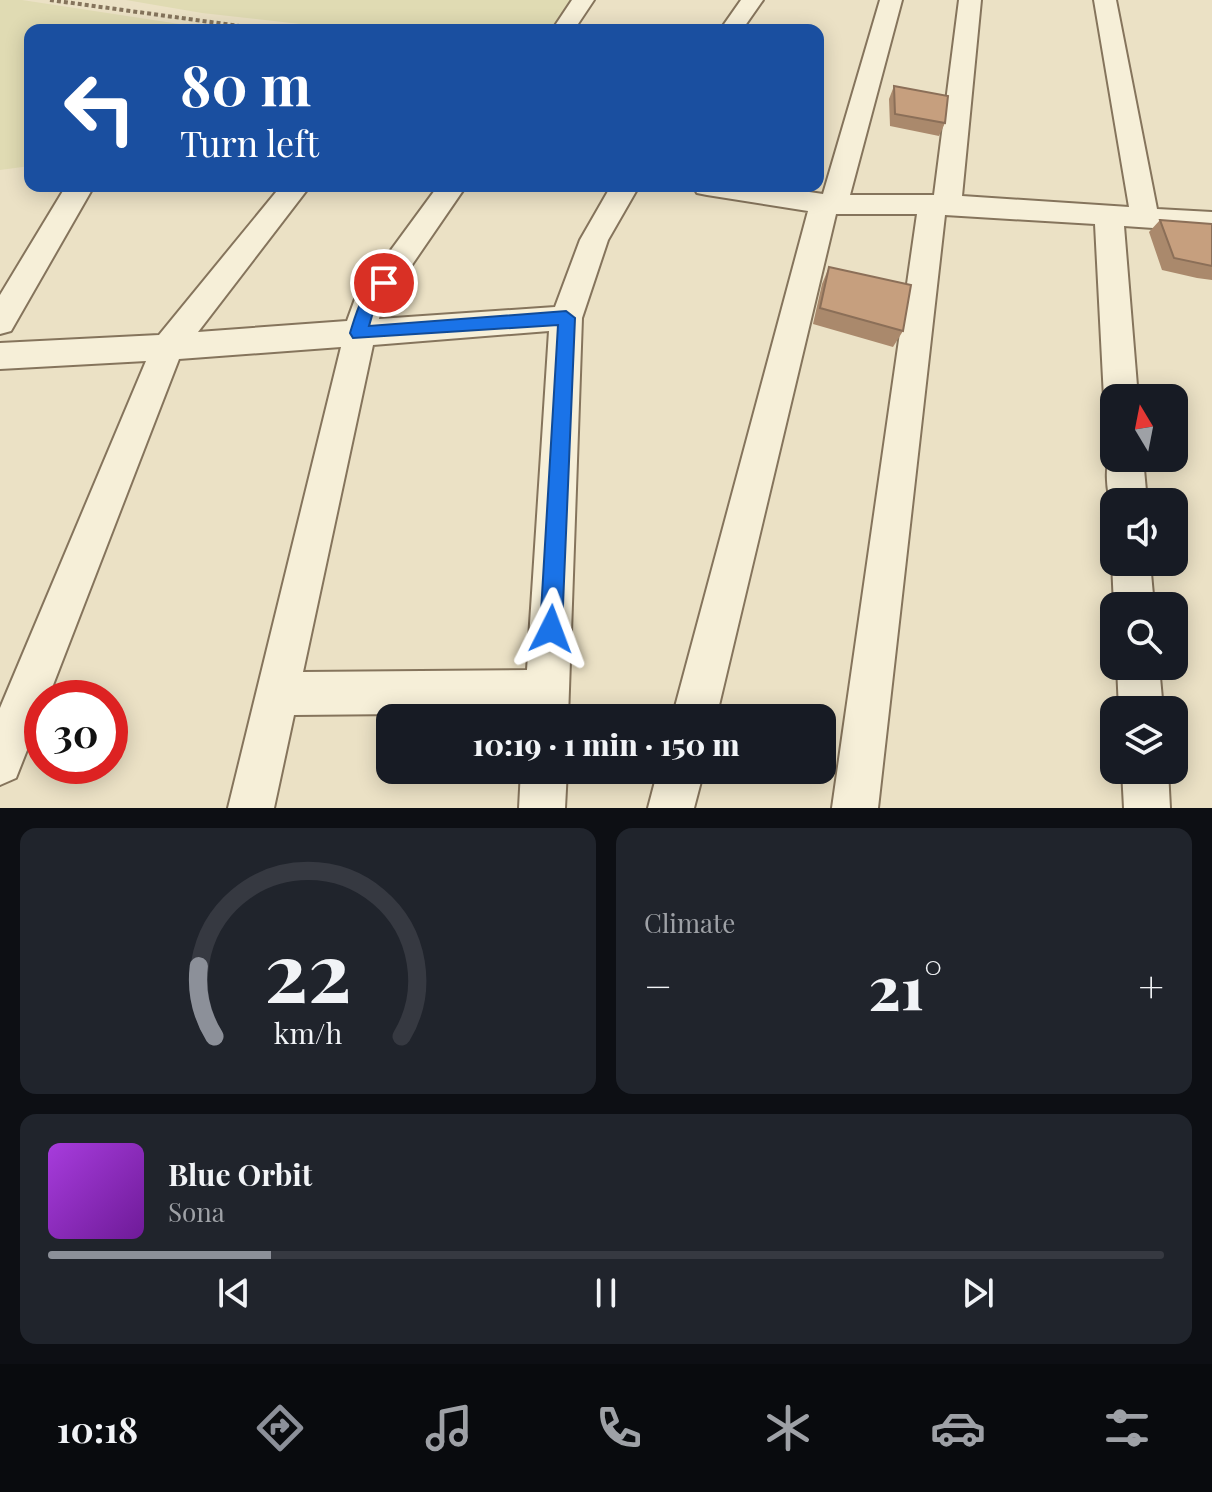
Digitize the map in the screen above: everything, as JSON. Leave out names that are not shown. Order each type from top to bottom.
[{"type":"street","points":[[567,24],[583,0]]},
{"type":"street","points":[[735,24],[752,0]]},
{"type":"street","points":[[698,704],[829,204],[891,0]]},
{"type":"street","points":[[855,808],[970,0]]},
{"type":"street","points":[[1105,0],[1145,219]]},
{"type":"street","points":[[0,322],[76,192]]},
{"type":"street","points":[[0,762],[168,347],[291,192]]},
{"type":"street","points":[[251,808],[366,307],[448,192]]},
{"type":"street","points":[[277,694],[547,704],[566,318],[594,240],[622,192]]},
{"type":"street","points":[[748,192],[829,204],[939,205],[1212,222]]},
{"type":"street","points":[[1109,215],[1120,384]]},
{"type":"street","points":[[0,356],[566,318]]},
{"type":"street","points":[[542,808],[543,784]]},
{"type":"street","points":[[671,808],[677,784]]},
{"type":"street","points":[[1146,784],[1147,808]]},
{"type":"path","points":[[50,0],[225,24]]},
{"type":"shaded area","points":[[0,0],[22,0],[180,24],[24,24],[24,167],[0,170]]},
{"type":"shaded area","points":[[126,0],[585,0],[571,17],[554,24],[300,24],[202,13]]},
{"type":"building","points":[[894,86],[948,96],[945,123],[895,114]]},
{"type":"building","points":[[1160,220],[1212,224],[1212,266],[1174,258]]},
{"type":"building","points":[[829,267],[911,285],[903,331],[820,308]]},
{"type":"route","points":[[384,283],[366,307],[359,333],[566,318],[551,629]]}]
